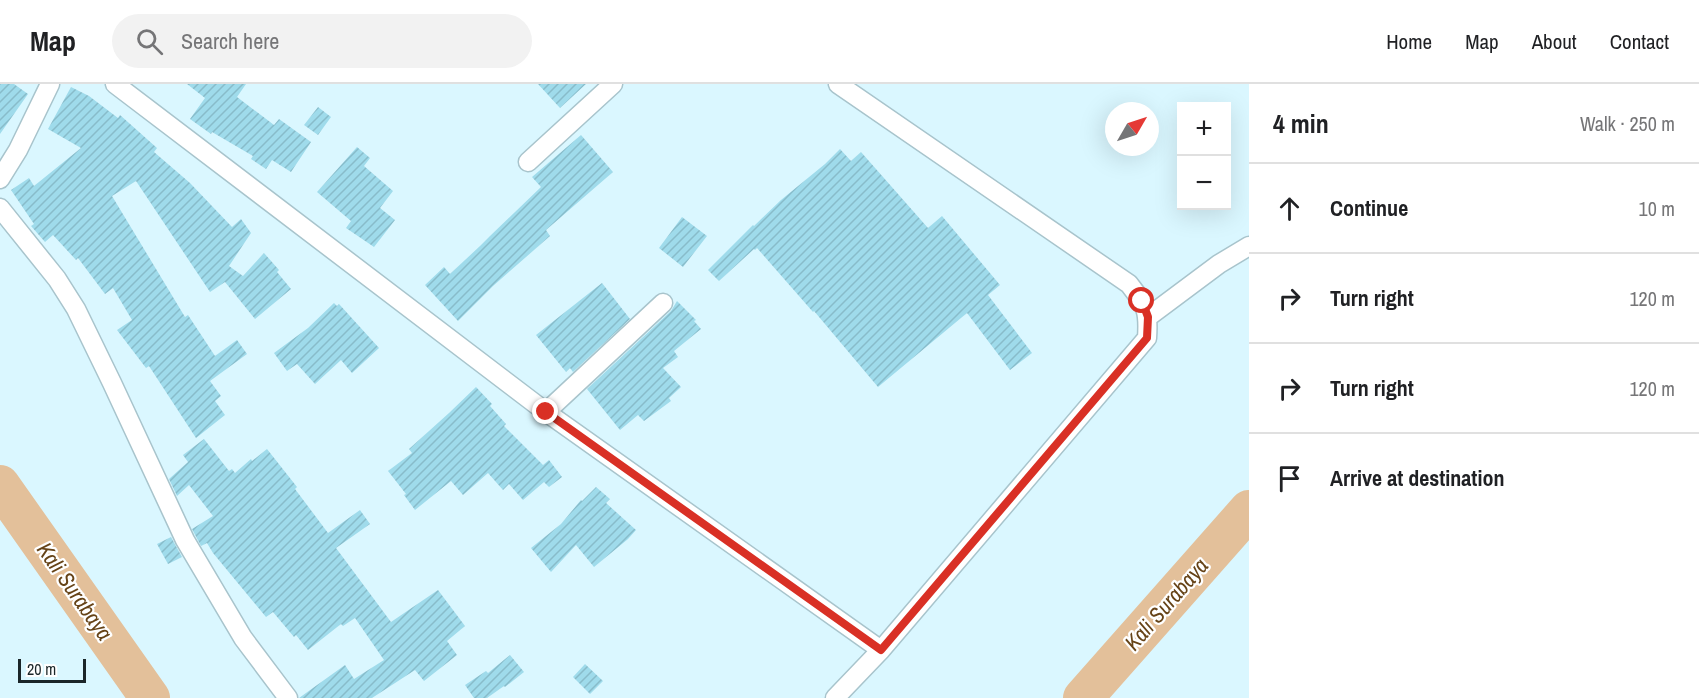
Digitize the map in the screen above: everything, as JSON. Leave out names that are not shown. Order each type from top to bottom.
[{"type":"street","points":[[0,179],[18,150],[50,84]]},
{"type":"street","points":[[115,84],[546,412],[881,650]]},
{"type":"street","points":[[528,162],[613,84]]},
{"type":"street","points":[[835,698],[881,650],[1147,338],[1148,317],[1142,301],[1129,284],[838,84]]},
{"type":"street","points":[[0,208],[57,279],[76,309],[185,540],[243,638],[288,698]]},
{"type":"street","points":[[1148,317],[1219,264],[1249,246]]},
{"type":"street","points":[[546,412],[663,303]]},
{"type":"building","points":[[0,84],[14,84],[28,94],[0,134]]},
{"type":"building","points":[[187,84],[246,84],[237,97],[274,125],[279,119],[311,142],[291,172],[272,160],[266,169],[251,159],[253,156],[212,132],[211,134],[190,119],[205,98]]},
{"type":"building","points":[[538,84],[586,84],[560,108]]},
{"type":"building","points":[[71,87],[89,96],[118,118],[120,115],[157,148],[154,152],[190,183],[232,227],[241,219],[251,233],[229,266],[243,276],[264,253],[279,270],[277,272],[291,289],[255,319],[225,282],[210,292],[136,181],[112,196],[185,317],[188,315],[215,356],[237,340],[247,354],[210,381],[221,396],[215,401],[225,415],[196,438],[149,366],[146,368],[117,330],[132,320],[113,288],[105,294],[78,258],[76,260],[53,235],[45,242],[31,226],[34,224],[11,190],[29,178],[34,186],[81,148],[48,129]]},
{"type":"building","points":[[318,107],[331,117],[318,135],[304,125]]},
{"type":"building","points":[[581,135],[613,172],[546,230],[550,236],[493,286],[458,321],[425,285],[444,267],[450,274],[480,246],[541,187],[532,177]]},
{"type":"building","points":[[357,147],[370,158],[364,166],[393,191],[380,208],[395,220],[374,247],[346,228],[351,221],[317,192]]},
{"type":"building","points":[[840,149],[851,161],[861,152],[928,228],[942,216],[1000,285],[988,295],[1032,353],[1010,370],[967,313],[878,387],[757,248],[719,281],[708,270],[753,225]]},
{"type":"building","points":[[682,217],[707,236],[683,267],[659,248]]},
{"type":"building","points":[[602,283],[630,319],[573,372],[570,368],[566,372],[536,335]]},
{"type":"building","points":[[677,301],[696,320],[694,321],[701,329],[674,351],[678,357],[663,368],[681,387],[669,398],[671,401],[644,421],[638,415],[620,430],[587,389],[671,311]]},
{"type":"building","points":[[334,303],[337,306],[339,304],[379,348],[352,373],[341,360],[315,384],[297,364],[287,371],[274,353],[308,328]]},
{"type":"building","points":[[476,387],[492,404],[490,406],[506,424],[504,426],[543,465],[549,460],[562,477],[549,487],[544,482],[523,500],[509,484],[503,490],[488,473],[463,495],[451,481],[415,510],[388,471],[412,453],[409,449]]},
{"type":"building","points":[[204,439],[229,471],[232,469],[235,473],[267,449],[297,487],[295,489],[328,533],[360,510],[370,524],[336,548],[391,622],[438,590],[465,626],[447,641],[457,655],[424,681],[415,670],[372,698],[299,698],[345,665],[354,679],[384,660],[355,618],[343,626],[341,624],[308,650],[273,612],[266,617],[207,543],[201,546],[192,529],[213,516],[189,485],[177,496],[169,479],[188,462],[183,455]]},
{"type":"building","points":[[596,487],[610,499],[606,503],[636,530],[594,567],[576,545],[551,572],[531,548],[561,524],[581,500]]},
{"type":"building","points":[[171,537],[182,557],[168,564],[157,544]]},
{"type":"building","points":[[510,655],[524,672],[487,698],[474,698],[465,685],[486,671],[488,673]]},
{"type":"building","points":[[585,664],[603,681],[590,694],[573,677]]},
{"type":"waterway","name":"Kali Surabaya","points":[[0,485],[150,698]]},
{"type":"waterway","name":"Kali Surabaya","points":[[1083,698],[1249,510]]},
{"type":"route","points":[[546,412],[881,650],[1147,338],[1148,317],[1142,301]]}]
